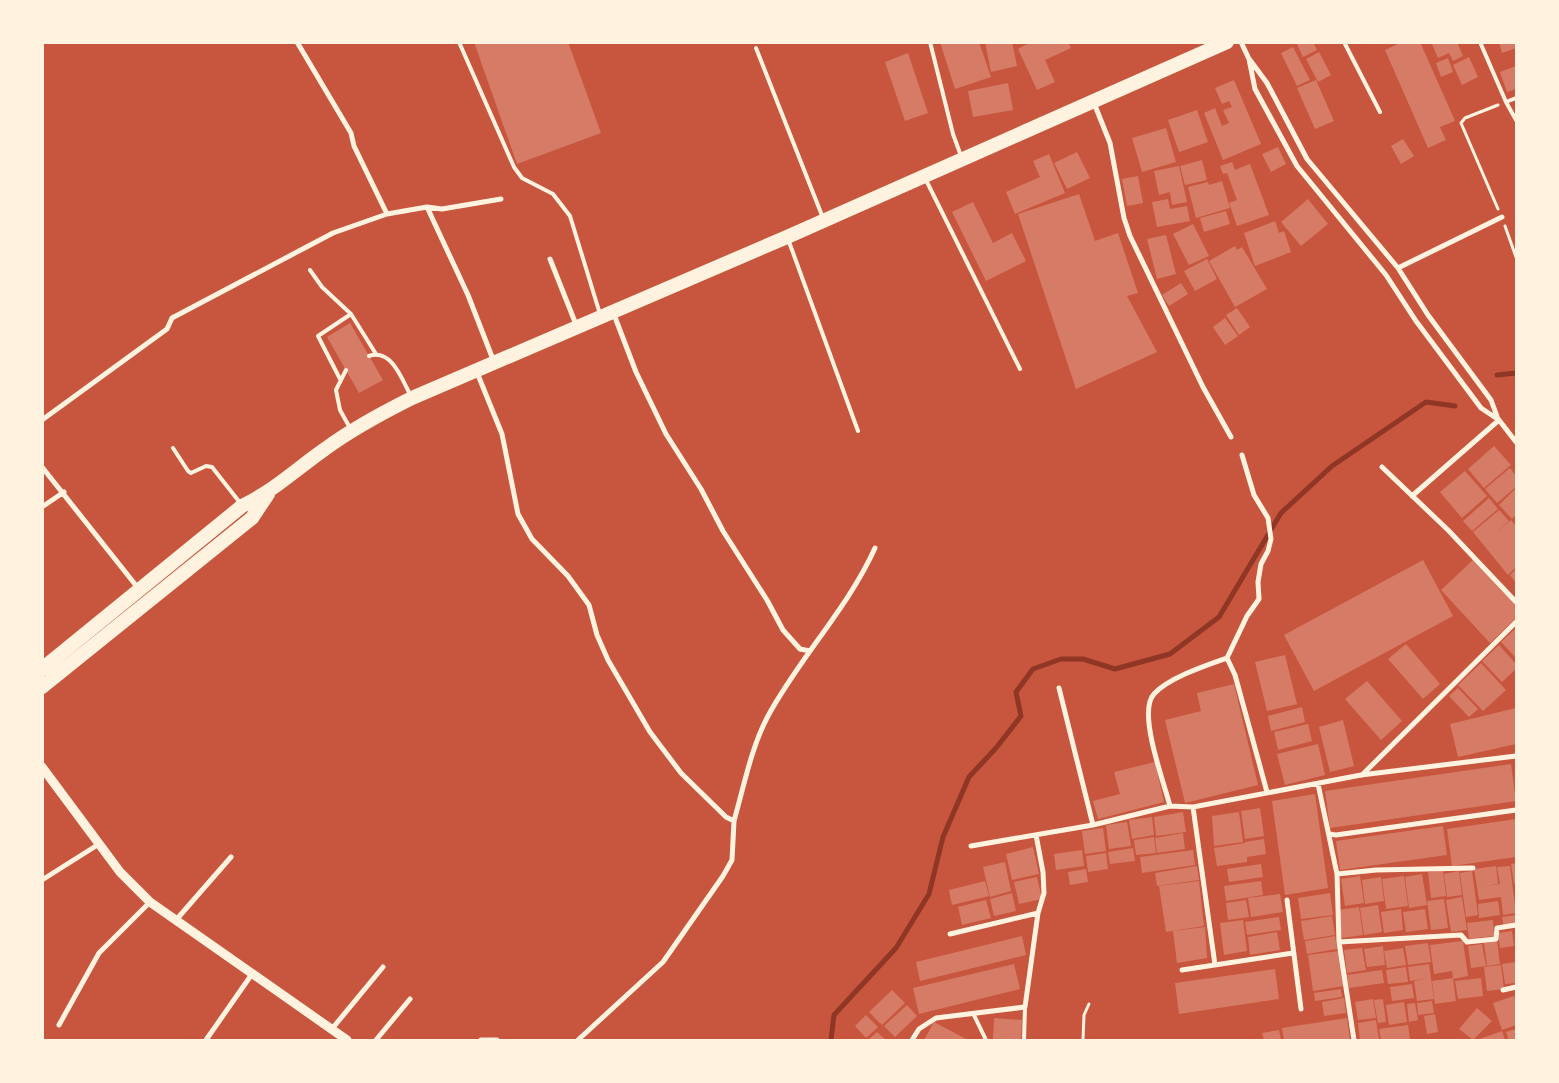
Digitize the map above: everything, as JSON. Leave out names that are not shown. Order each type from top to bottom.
[{"type":"highway","points":[[42,669],[242,506],[268,493],[323,449],[352,430],[412,398],[787,237],[1227,42]]},
{"type":"highway","points":[[42,687],[252,518],[268,493]]},
{"type":"street","points":[[297,42],[351,134],[354,146],[387,214]]},
{"type":"street","points":[[1241,42],[1249,59],[1267,83],[1307,159],[1398,268],[1428,315],[1491,400],[1499,420],[1516,442]]},
{"type":"street","points":[[1249,59],[1255,89],[1297,166],[1386,275],[1422,329],[1481,408],[1499,420]]},
{"type":"street","points":[[1093,102],[1110,143],[1124,218],[1130,236],[1203,386],[1232,437]]},
{"type":"street","points":[[42,420],[167,328],[172,318],[333,233],[387,214],[427,207],[442,209],[501,199]]},
{"type":"street","points":[[427,207],[468,295],[494,362]]},
{"type":"street","points":[[1398,268],[1502,217]]},
{"type":"street","points":[[550,259],[577,327]]},
{"type":"street","points":[[607,314],[666,434],[701,489],[723,531],[767,600],[783,630],[800,649],[810,651]]},
{"type":"street","points":[[476,370],[502,434],[518,514],[532,539],[568,576],[589,604],[597,635],[608,660],[650,732],[681,773],[726,817],[734,821]]},
{"type":"street","points":[[1412,496],[1499,420]]},
{"type":"street","points":[[1170,806],[1148,722],[1149,702],[1162,687],[1227,658],[1247,616],[1260,599],[1258,582],[1261,564],[1268,551],[1271,539],[1268,518],[1254,495],[1242,455]]},
{"type":"street","points":[[42,467],[64,492],[140,591]]},
{"type":"street","points":[[1382,467],[1516,602]]},
{"type":"street","points":[[42,507],[64,492]]},
{"type":"street","points":[[578,1040],[663,962],[728,868],[732,860],[734,821],[757,738],[769,715],[837,613],[875,548]]},
{"type":"street","points":[[1361,775],[1516,622]]},
{"type":"street","points":[[1227,658],[1236,675],[1267,792]]},
{"type":"street","points":[[1059,688],[1093,825]]},
{"type":"street","points":[[971,846],[1093,825],[1170,806],[1193,807],[1361,775],[1516,756]]},
{"type":"street","points":[[42,767],[120,872],[150,902],[334,1035],[347,1040]]},
{"type":"street","points":[[1318,784],[1337,874],[1339,942],[1354,1040]]},
{"type":"street","points":[[1193,807],[1215,965]]},
{"type":"street","points":[[1329,834],[1516,810]]},
{"type":"street","points":[[912,1040],[926,1023],[936,1018],[1025,1008],[1038,913],[1044,894],[1036,835]]},
{"type":"street","points":[[42,880],[99,844]]},
{"type":"street","points":[[176,920],[231,857]]},
{"type":"street","points":[[1337,874],[1376,870],[1473,868]]},
{"type":"street","points":[[1287,900],[1292,953],[1301,1009]]},
{"type":"street","points":[[59,1025],[99,953],[150,902]]},
{"type":"street","points":[[950,934],[1038,913]]},
{"type":"street","points":[[1339,942],[1461,935],[1468,942],[1496,939],[1497,928],[1516,925]]},
{"type":"street","points":[[1182,970],[1292,953]]},
{"type":"street","points":[[334,1035],[383,967]]},
{"type":"street","points":[[206,1040],[252,974]]},
{"type":"street","points":[[1503,990],[1516,987]]},
{"type":"street","points":[[376,1040],[410,999]]},
{"type":"street","points":[[481,1040],[497,1040]]},
{"type":"lane","points":[[459,42],[514,167],[522,178],[553,194],[570,216],[607,314]]},
{"type":"lane","points":[[930,42],[953,134],[963,159]]},
{"type":"lane","points":[[1344,42],[1380,112]]},
{"type":"lane","points":[[1480,42],[1506,102],[1516,120]]},
{"type":"lane","points":[[756,48],[824,220]]},
{"type":"lane","points":[[1506,102],[1516,98]]},
{"type":"lane","points":[[924,176],[1020,369]]},
{"type":"lane","points":[[787,237],[858,431]]},
{"type":"lane","points":[[310,270],[322,287],[351,314],[376,354]]},
{"type":"lane","points":[[340,379],[318,336],[351,314]]},
{"type":"lane","points":[[369,356],[376,354],[384,355],[391,361],[412,398]]},
{"type":"lane","points":[[346,370],[336,390],[340,410],[352,430]]},
{"type":"lane","points":[[173,448],[188,472],[191,473],[206,466],[212,467],[242,506]]},
{"type":"lane","points":[[1024,1040],[1025,1008]]},
{"type":"lane","points":[[973,1013],[986,1040]]},
{"type":"path","points":[[1506,102],[1465,118],[1461,123],[1502,217],[1516,258]]},
{"type":"path","points":[[1083,1040],[1084,1015],[1089,1004]]},
{"type":"building","points":[[474,42],[568,42],[601,133],[517,164]]},
{"type":"building","points":[[940,42],[979,42],[991,77],[955,89]]},
{"type":"building","points":[[985,42],[1012,42],[1017,66],[991,72]]},
{"type":"building","points":[[1031,42],[1068,42],[1071,48],[1045,60],[1055,82],[1037,90],[1018,49]]},
{"type":"building","points":[[1296,42],[1313,42],[1317,50],[1303,57]]},
{"type":"building","points":[[1402,42],[1420,42],[1455,121],[1440,127],[1446,140],[1428,148],[1385,50]]},
{"type":"building","points":[[1431,42],[1457,42],[1463,56],[1453,61],[1449,53],[1438,58]]},
{"type":"building","points":[[1499,42],[1516,42],[1516,48],[1502,53]]},
{"type":"building","points":[[1293,47],[1310,80],[1297,86],[1281,53]]},
{"type":"building","points":[[1319,52],[1331,75],[1318,82],[1306,59]]},
{"type":"building","points":[[908,53],[928,113],[905,121],[885,62]]},
{"type":"building","points":[[1469,57],[1478,77],[1462,85],[1453,65]]},
{"type":"building","points":[[1448,58],[1453,72],[1441,77],[1436,63]]},
{"type":"building","points":[[1516,66],[1516,89],[1507,92],[1500,72]]},
{"type":"building","points":[[1234,80],[1261,144],[1223,160],[1204,113],[1215,108],[1222,126],[1229,123],[1223,110],[1232,107],[1229,101],[1222,104],[1215,88]]},
{"type":"building","points":[[1316,80],[1334,121],[1315,129],[1297,88]]},
{"type":"building","points":[[1008,83],[1013,110],[973,117],[968,91]]},
{"type":"building","points":[[1197,110],[1208,142],[1179,152],[1168,120]]},
{"type":"building","points":[[1166,128],[1176,162],[1142,172],[1132,138]]},
{"type":"building","points":[[1403,139],[1414,156],[1401,164],[1391,146]]},
{"type":"building","points":[[1278,147],[1286,164],[1271,172],[1262,154]]},
{"type":"building","points":[[1077,152],[1090,178],[1067,189],[1054,163]]},
{"type":"building","points":[[1049,154],[1065,193],[1015,214],[1006,192],[1040,177],[1033,161]]},
{"type":"building","points":[[1202,160],[1207,180],[1185,185],[1180,166]]},
{"type":"building","points":[[1232,162],[1235,170],[1250,164],[1269,215],[1237,226],[1229,203],[1237,200],[1227,173],[1223,174],[1220,166]]},
{"type":"building","points":[[1179,166],[1187,202],[1172,205],[1170,192],[1159,195],[1154,171]]},
{"type":"building","points":[[1138,176],[1143,203],[1127,206],[1122,179]]},
{"type":"building","points":[[1222,181],[1230,208],[1196,218],[1188,187],[1208,182],[1209,185]]},
{"type":"building","points":[[1079,194],[1095,241],[1118,233],[1138,293],[1127,296],[1157,352],[1076,389],[1018,214]]},
{"type":"building","points":[[1168,199],[1170,209],[1187,206],[1190,221],[1157,227],[1152,202]]},
{"type":"building","points":[[1308,199],[1328,224],[1301,246],[1281,222]]},
{"type":"building","points":[[973,202],[993,243],[1012,233],[1026,261],[986,281],[952,212]]},
{"type":"building","points":[[1226,211],[1230,224],[1204,232],[1200,218]]},
{"type":"building","points":[[1275,221],[1279,233],[1284,231],[1291,252],[1255,266],[1244,233]]},
{"type":"building","points":[[1193,224],[1209,256],[1189,265],[1173,234]]},
{"type":"building","points":[[1166,235],[1176,274],[1157,279],[1147,239]]},
{"type":"building","points":[[1235,246],[1237,250],[1242,247],[1267,289],[1235,307],[1209,261]]},
{"type":"building","points":[[1207,259],[1217,279],[1195,291],[1184,271]]},
{"type":"building","points":[[1181,283],[1188,294],[1169,306],[1162,295]]},
{"type":"building","points":[[1237,308],[1250,327],[1239,335],[1226,315]]},
{"type":"building","points":[[1225,318],[1238,336],[1225,345],[1213,327]]},
{"type":"building","points":[[350,323],[383,380],[359,393],[327,337]]},
{"type":"building","points":[[1494,446],[1511,465],[1484,488],[1468,469]]},
{"type":"building","points":[[1510,468],[1516,476],[1516,487],[1497,503],[1485,489]]},
{"type":"building","points":[[1465,471],[1487,496],[1462,518],[1440,492]]},
{"type":"building","points":[[1516,488],[1516,515],[1512,519],[1499,505]]},
{"type":"building","points":[[1489,498],[1498,509],[1472,531],[1463,521]]},
{"type":"building","points":[[1499,510],[1509,521],[1495,534],[1511,520],[1516,526],[1516,567],[1508,575],[1473,532]]},
{"type":"building","points":[[1423,560],[1453,616],[1314,691],[1284,635]]},
{"type":"building","points":[[1473,560],[1516,606],[1516,618],[1490,643],[1441,590]]},
{"type":"building","points":[[1516,569],[1516,583],[1510,575]]},
{"type":"building","points":[[1516,628],[1516,658],[1501,642]]},
{"type":"building","points":[[1406,644],[1440,684],[1423,699],[1388,659]]},
{"type":"building","points":[[1499,645],[1516,664],[1516,669],[1502,682],[1482,661]]},
{"type":"building","points":[[1285,655],[1297,704],[1267,711],[1255,662]]},
{"type":"building","points":[[1481,663],[1506,690],[1483,711],[1458,685]]},
{"type":"building","points":[[1367,681],[1402,721],[1381,740],[1345,699]]},
{"type":"building","points":[[1234,684],[1258,785],[1185,803],[1165,720],[1201,711],[1197,693]]},
{"type":"building","points":[[1458,688],[1478,709],[1469,717],[1449,696]]},
{"type":"building","points":[[1302,707],[1305,722],[1271,731],[1268,716]]},
{"type":"building","points":[[1516,708],[1516,744],[1458,757],[1450,724]]},
{"type":"building","points":[[1343,720],[1354,766],[1330,772],[1319,727]]},
{"type":"building","points":[[1308,724],[1312,741],[1278,750],[1274,732]]},
{"type":"building","points":[[1318,744],[1325,775],[1285,785],[1277,754]]},
{"type":"building","points":[[1155,762],[1164,802],[1098,819],[1093,801],[1120,794],[1114,772]]},
{"type":"building","points":[[1511,764],[1516,801],[1330,828],[1325,791]]},
{"type":"building","points":[[1315,794],[1328,888],[1285,895],[1272,801]]},
{"type":"building","points":[[1260,808],[1264,836],[1245,839],[1241,811]]},
{"type":"building","points":[[1183,812],[1186,832],[1156,836],[1154,817]]},
{"type":"building","points":[[1239,812],[1243,842],[1214,846],[1212,816]]},
{"type":"building","points":[[1152,817],[1154,835],[1132,839],[1129,820]]},
{"type":"building","points":[[1516,819],[1516,857],[1452,866],[1447,829]]},
{"type":"building","points":[[1127,822],[1131,846],[1109,849],[1106,825]]},
{"type":"building","points":[[1443,826],[1447,855],[1340,870],[1336,841]]},
{"type":"building","points":[[1103,828],[1106,851],[1085,854],[1082,831]]},
{"type":"building","points":[[1183,833],[1185,849],[1157,853],[1155,838]]},
{"type":"building","points":[[1154,837],[1156,853],[1136,855],[1134,840]]},
{"type":"building","points":[[1264,839],[1266,854],[1247,857],[1247,862],[1217,866],[1214,848],[1245,843],[1246,848],[1245,842]]},
{"type":"building","points":[[1033,847],[1039,874],[1012,880],[1006,854]]},
{"type":"building","points":[[1133,848],[1135,861],[1110,864],[1108,852]]},
{"type":"building","points":[[1082,850],[1084,866],[1056,870],[1054,854]]},
{"type":"building","points":[[1193,850],[1195,865],[1142,873],[1140,857]]},
{"type":"building","points":[[1106,853],[1108,869],[1088,872],[1086,856]]},
{"type":"building","points":[[1005,862],[1011,891],[990,897],[983,867]]},
{"type":"building","points":[[1516,863],[1516,884],[1514,884],[1511,864]]},
{"type":"building","points":[[1261,864],[1263,877],[1229,882],[1227,869]]},
{"type":"building","points":[[1197,866],[1199,880],[1157,886],[1155,873]]},
{"type":"building","points":[[1496,866],[1498,884],[1477,887],[1474,869]]},
{"type":"building","points":[[1510,866],[1516,913],[1503,915],[1501,897],[1479,900],[1477,887],[1500,884],[1497,867]]},
{"type":"building","points":[[1086,869],[1088,882],[1070,885],[1068,872]]},
{"type":"building","points":[[1443,871],[1446,896],[1431,898],[1428,872]]},
{"type":"building","points":[[1459,871],[1462,895],[1447,897],[1444,874]]},
{"type":"building","points":[[1472,871],[1478,915],[1466,917],[1460,873]]},
{"type":"building","points":[[1422,874],[1427,905],[1409,908],[1405,877]]},
{"type":"building","points":[[1360,876],[1364,903],[1345,906],[1341,879]]},
{"type":"building","points":[[1404,876],[1408,906],[1386,909],[1382,879]]},
{"type":"building","points":[[1037,877],[1042,899],[1019,904],[1014,882]]},
{"type":"building","points":[[1381,877],[1384,901],[1365,904],[1362,880]]},
{"type":"building","points":[[985,881],[989,896],[952,905],[949,890]]},
{"type":"building","points":[[1199,881],[1204,926],[1166,932],[1159,886]]},
{"type":"building","points":[[1261,881],[1263,895],[1226,901],[1224,886]]},
{"type":"building","points":[[1012,893],[1016,911],[994,916],[990,899]]},
{"type":"building","points":[[1330,893],[1333,915],[1301,919],[1298,898]]},
{"type":"building","points":[[1280,894],[1283,912],[1251,917],[1248,898]]},
{"type":"building","points":[[1462,897],[1467,930],[1451,932],[1446,900]]},
{"type":"building","points":[[1444,899],[1448,928],[1431,930],[1427,901]]},
{"type":"building","points":[[986,900],[991,918],[962,925],[958,907]]},
{"type":"building","points":[[1246,900],[1249,917],[1228,920],[1226,903]]},
{"type":"building","points":[[1498,901],[1500,915],[1479,918],[1478,904]]},
{"type":"building","points":[[1378,905],[1382,932],[1364,935],[1360,908]]},
{"type":"building","points":[[1359,907],[1363,935],[1342,938],[1338,910]]},
{"type":"building","points":[[1401,909],[1403,930],[1384,933],[1381,912]]},
{"type":"building","points":[[1425,909],[1428,929],[1406,932],[1403,912]]},
{"type":"building","points":[[1516,915],[1516,925],[1504,927],[1502,917]]},
{"type":"building","points":[[1332,916],[1335,935],[1304,940],[1301,921]]},
{"type":"building","points":[[1279,917],[1281,930],[1247,935],[1245,922]]},
{"type":"building","points":[[1243,920],[1247,951],[1224,955],[1220,923]]},
{"type":"building","points":[[1493,920],[1494,936],[1469,939],[1467,923]]},
{"type":"building","points":[[1205,927],[1207,958],[1177,963],[1173,931]]},
{"type":"building","points":[[1512,931],[1514,946],[1500,948],[1498,933]]},
{"type":"building","points":[[1277,932],[1280,950],[1250,955],[1248,937]]},
{"type":"building","points":[[1022,936],[1026,955],[920,981],[916,962]]},
{"type":"building","points":[[1335,936],[1337,949],[1307,954],[1305,941]]},
{"type":"building","points":[[1463,941],[1468,976],[1453,979],[1452,971],[1434,974],[1430,945]]},
{"type":"building","points":[[1497,941],[1500,964],[1487,966],[1484,943]]},
{"type":"building","points":[[1428,943],[1431,962],[1408,965],[1405,946]]},
{"type":"building","points":[[1482,944],[1486,966],[1471,968],[1468,946]]},
{"type":"building","points":[[1383,946],[1385,965],[1367,967],[1364,949]]},
{"type":"building","points":[[1362,948],[1366,970],[1347,973],[1344,950]]},
{"type":"building","points":[[1403,948],[1406,965],[1387,968],[1384,951]]},
{"type":"building","points":[[1339,951],[1344,986],[1313,991],[1308,955]]},
{"type":"building","points":[[1516,962],[1516,983],[1505,984],[1502,964]]},
{"type":"building","points":[[1014,964],[1020,989],[919,1014],[913,988]]},
{"type":"building","points":[[1429,964],[1434,999],[1417,1001],[1414,981],[1429,978],[1410,981],[1408,967]]},
{"type":"building","points":[[1501,965],[1504,989],[1487,991],[1484,967]]},
{"type":"building","points":[[1406,967],[1408,982],[1388,984],[1386,970]]},
{"type":"building","points":[[1275,969],[1279,999],[1179,1014],[1175,983]]},
{"type":"building","points":[[1382,970],[1384,983],[1349,988],[1347,975]]},
{"type":"building","points":[[1453,978],[1456,1001],[1435,1004],[1432,981]]},
{"type":"building","points":[[1481,978],[1483,996],[1458,999],[1455,981]]},
{"type":"building","points":[[1412,984],[1414,998],[1392,1001],[1390,987]]},
{"type":"building","points":[[1341,989],[1342,997],[1315,1001],[1314,993]]},
{"type":"building","points":[[892,990],[905,1003],[882,1025],[869,1012]]},
{"type":"building","points":[[1514,996],[1516,1003],[1516,1025],[1502,1030],[1493,1003]]},
{"type":"building","points":[[1344,998],[1346,1013],[1324,1016],[1322,1002]]},
{"type":"building","points":[[1373,999],[1376,1018],[1358,1020],[1355,1002]]},
{"type":"building","points":[[1383,999],[1386,1022],[1378,1023],[1374,1000]]},
{"type":"building","points":[[1432,1001],[1434,1013],[1418,1015],[1417,1003]]},
{"type":"building","points":[[1404,1002],[1407,1022],[1389,1025],[1386,1005]]},
{"type":"building","points":[[1415,1003],[1418,1020],[1409,1022],[1407,1004]]},
{"type":"building","points":[[907,1005],[917,1016],[895,1037],[884,1026]]},
{"type":"building","points":[[1477,1008],[1492,1021],[1473,1040],[1459,1029]]},
{"type":"building","points":[[1435,1014],[1438,1032],[1427,1034],[1424,1016]]},
{"type":"building","points":[[866,1015],[878,1027],[866,1038],[855,1026]]},
{"type":"building","points":[[994,1018],[1022,1020],[1021,1040],[993,1040]]},
{"type":"building","points":[[1347,1018],[1350,1040],[1284,1040],[1282,1028]]},
{"type":"building","points":[[1376,1020],[1379,1040],[1360,1040],[1358,1023]]},
{"type":"building","points":[[934,1022],[968,1040],[924,1040]]},
{"type":"building","points":[[1408,1025],[1410,1040],[1381,1040],[1379,1029]]},
{"type":"building","points":[[1516,1029],[1516,1040],[1509,1040],[1506,1032]]},
{"type":"building","points":[[1279,1030],[1281,1040],[1264,1040],[1262,1033]]},
{"type":"building","points":[[1502,1031],[1505,1040],[1477,1040]]},
{"type":"building","points":[[877,1032],[886,1040],[868,1040]]},
{"type":"waterway","points":[[1497,375],[1516,373]]},
{"type":"waterway","points":[[831,1040],[834,1015],[896,948],[929,894],[943,837],[969,777],[996,748],[1021,716],[1016,692],[1033,669],[1061,659],[1083,659],[1115,669],[1170,654],[1219,617],[1281,513],[1332,466],[1426,402],[1455,406]]}]
